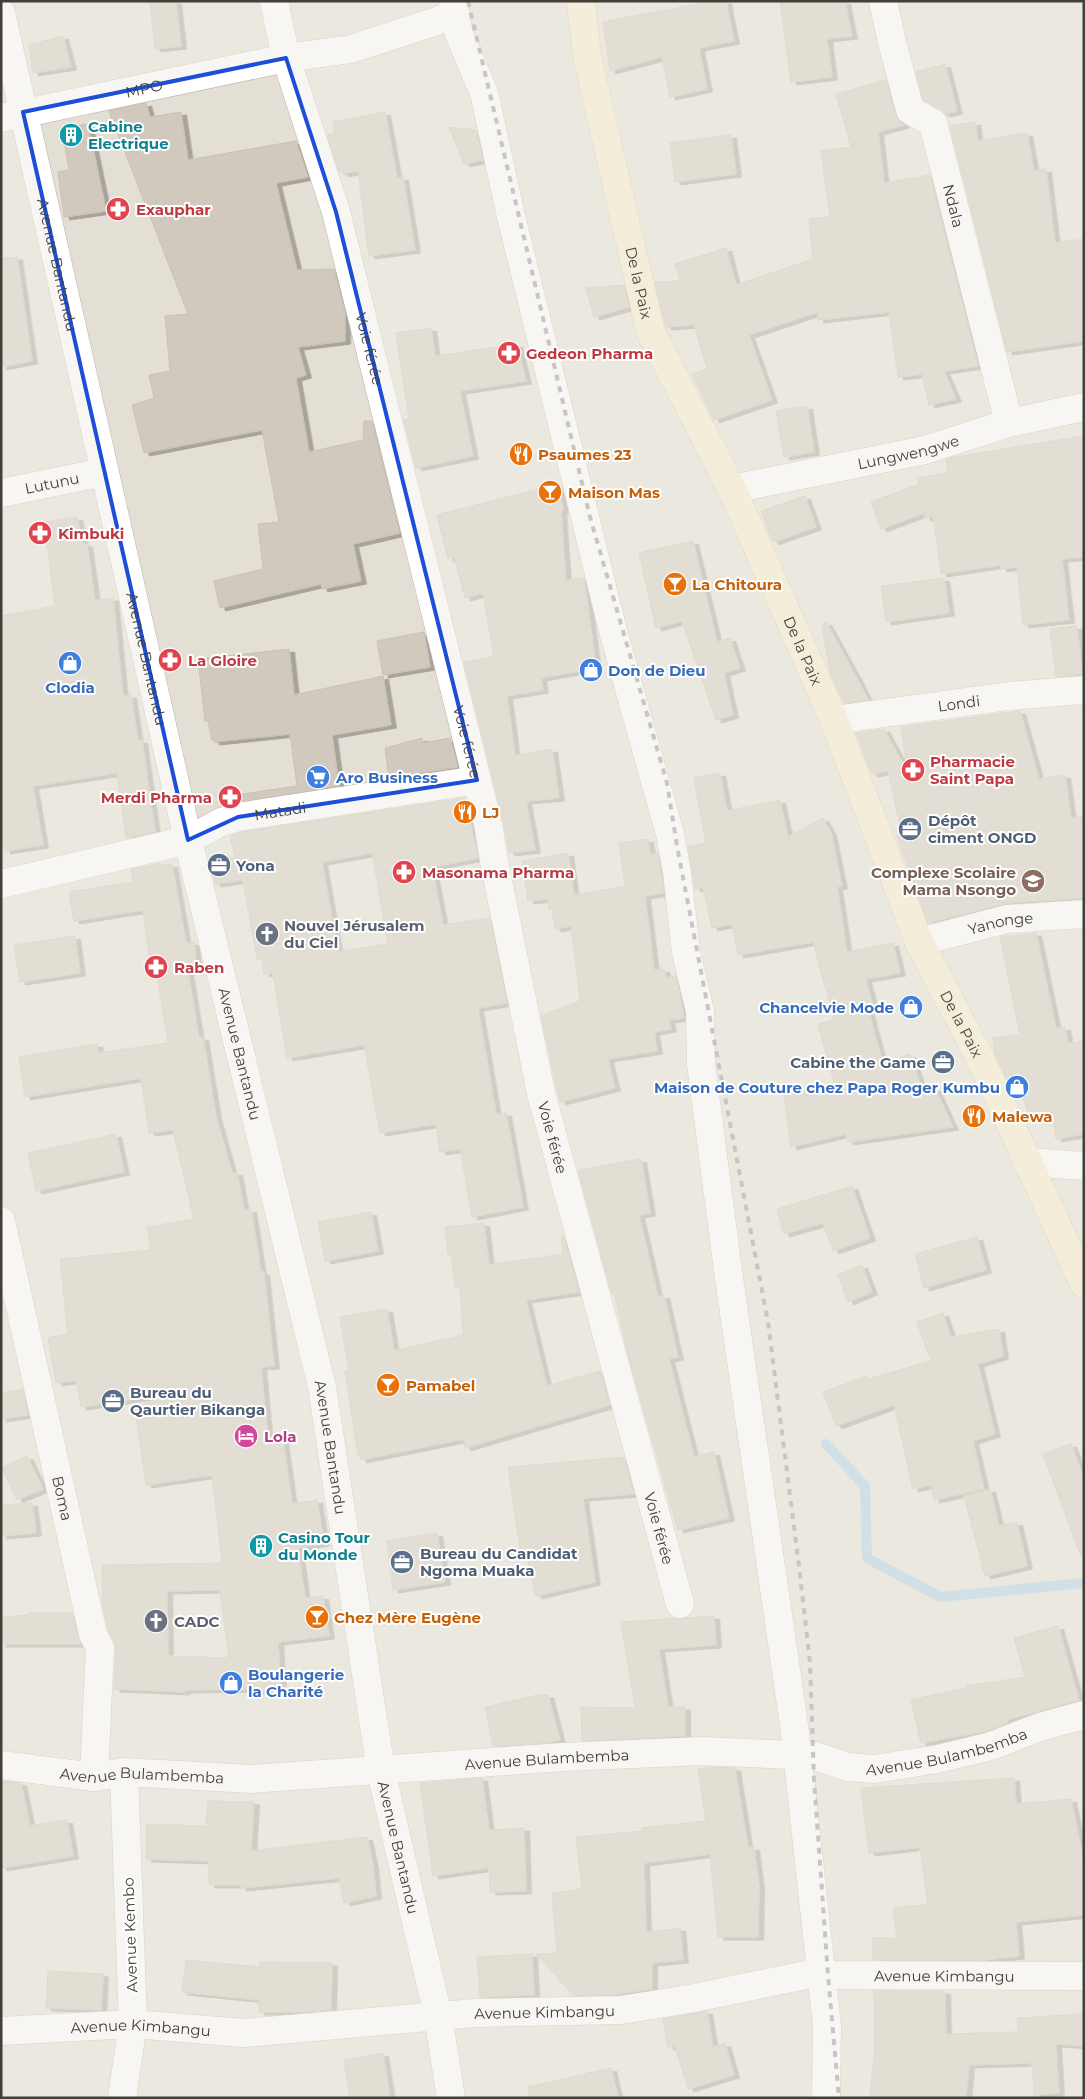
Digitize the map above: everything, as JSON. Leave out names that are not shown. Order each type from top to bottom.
[{"type":"street","name":"Voie férée","points":[[274,1],[286,58],[336,212],[488,824],[541,1093],[680,1604]]},
{"type":"street","name":"De la Paix","points":[[581,1],[587,56],[651,332],[732,489],[834,720],[919,942],[982,1062],[1084,1284]]},
{"type":"street","name":"Ndala","points":[[883,1],[910,110],[933,123],[1009,423]]},
{"type":"street","points":[[286,58],[351,49],[437,21],[454,7],[459,34],[484,93],[511,216],[610,621],[670,834],[686,952],[700,1011],[701,1064],[728,1278],[797,1755],[827,2026],[826,2098]]},
{"type":"street","name":"Avenue Bantandu","points":[[1,14],[12,115],[104,472],[188,840],[322,1387],[382,1771],[438,2016],[451,2098]]},
{"type":"street","name":"MPO","points":[[12,115],[286,58]]},
{"type":"street","name":"Lungwengwe","points":[[732,489],[925,450],[1009,423],[1084,407]]},
{"type":"street","name":"Lutunu","points":[[1,493],[104,472]]},
{"type":"street","name":"Londi","points":[[834,720],[1009,696],[1084,690]]},
{"type":"street","name":"Matadi","points":[[1,884],[188,840],[221,822],[238,817],[477,780]]},
{"type":"street","name":"Yanonge","points":[[919,942],[1007,919],[1084,914]]},
{"type":"street","points":[[1028,1162],[1084,1166]]},
{"type":"street","name":"Boma","points":[[1,1221],[93,1634],[100,1648],[94,1777]]},
{"type":"street","name":"Avenue Bulambemba","points":[[1,1765],[94,1777],[124,1772],[251,1779],[563,1757],[703,1751],[814,1756],[848,1768],[874,1769],[938,1759],[991,1746],[1040,1727],[1084,1715]]},
{"type":"street","name":"Avenue Kembo","points":[[122,2098],[133,2024],[124,1772]]},
{"type":"street","name":"Avenue Kimbangu","points":[[1,2031],[133,2024],[244,2033],[475,2013],[621,2010],[689,1999],[821,1972],[828,1975],[1084,1976]]},
{"type":"highlighted area","points":[[286,58],[336,212],[477,780],[238,817],[188,840],[23,112]]},
{"type":"shaded area","points":[[1,1],[1084,1],[1084,2098],[1,2098]]},
{"type":"building","points":[[150,1],[176,1],[181,46],[155,49]]},
{"type":"building","points":[[712,1],[726,1],[734,41],[699,48],[707,89],[670,97],[662,57],[610,71],[603,22]]},
{"type":"building","points":[[780,1],[845,1],[852,36],[827,39],[832,77],[791,82]]},
{"type":"building","points":[[63,36],[71,67],[33,73],[29,45]]},
{"type":"building","points":[[945,64],[957,111],[945,114],[923,100],[916,72]]},
{"type":"building","points":[[886,80],[895,114],[904,125],[878,132],[884,183],[930,175],[978,366],[944,371],[956,399],[929,405],[922,374],[898,377],[889,312],[818,320],[818,312],[749,335],[772,400],[714,420],[692,374],[707,369],[694,325],[666,327],[655,282],[680,281],[675,264],[726,248],[736,285],[813,259],[809,219],[830,217],[821,151],[851,147],[836,94]]},
{"type":"building","points":[[146,103],[150,117],[181,112],[188,160],[296,141],[308,177],[276,183],[297,270],[334,269],[345,312],[345,341],[298,347],[306,375],[296,378],[309,452],[363,440],[364,421],[372,421],[400,533],[353,544],[361,581],[322,589],[321,584],[220,608],[214,581],[263,569],[258,524],[279,522],[262,430],[144,453],[132,405],[154,398],[149,375],[170,371],[165,316],[188,314],[109,111]]},
{"type":"building","points":[[385,112],[397,178],[403,177],[415,250],[369,256],[358,171],[343,174],[342,171],[339,172],[327,135],[335,134],[333,122]]},
{"type":"building","points":[[975,122],[978,141],[1027,133],[1034,171],[1046,169],[1055,243],[1084,239],[1084,341],[1007,352],[950,126]]},
{"type":"building","points":[[88,124],[106,211],[64,217],[58,172],[69,170],[62,129]]},
{"type":"building","points":[[449,127],[476,130],[483,160],[464,164]]},
{"type":"building","points":[[731,135],[736,174],[675,182],[670,143]]},
{"type":"building","points":[[17,257],[32,361],[1,367],[1,258]]},
{"type":"building","points":[[624,285],[629,307],[594,317],[586,288]]},
{"type":"building","points":[[431,328],[435,356],[517,344],[526,381],[460,391],[473,456],[416,468],[404,420],[409,419],[396,333]]},
{"type":"building","points":[[807,406],[814,452],[784,457],[776,411]]},
{"type":"building","points":[[1084,436],[1084,557],[1062,559],[1069,620],[1023,625],[1017,567],[1001,569],[1001,565],[941,574],[933,516],[925,518],[924,513],[881,529],[871,502],[919,484],[917,478],[948,473],[946,460],[950,458]]},
{"type":"building","points":[[559,484],[563,510],[561,511],[566,581],[584,578],[596,668],[541,678],[543,690],[507,696],[515,756],[552,749],[559,798],[526,801],[535,850],[509,853],[503,820],[464,662],[494,657],[483,593],[465,598],[454,557],[448,559],[437,515]]},
{"type":"building","points":[[805,496],[816,527],[773,542],[761,511]]},
{"type":"building","points":[[77,517],[83,544],[87,544],[95,600],[113,598],[123,696],[131,695],[138,741],[142,740],[155,832],[126,838],[117,773],[33,786],[43,845],[5,851],[1,828],[1,616],[55,606],[44,522]]},
{"type":"building","points":[[693,541],[717,642],[730,638],[740,668],[724,673],[733,715],[716,720],[682,621],[656,628],[639,553]]},
{"type":"building","points":[[944,578],[949,613],[886,622],[881,586]]},
{"type":"building","points":[[826,622],[868,700],[844,703],[830,673],[822,624]]},
{"type":"building","points":[[1077,626],[1082,674],[1056,677],[1050,629]]},
{"type":"building","points":[[424,632],[430,667],[383,675],[377,641]]},
{"type":"building","points":[[289,649],[294,695],[383,676],[391,725],[332,735],[339,786],[224,805],[222,797],[297,786],[290,734],[214,742],[208,721],[205,721],[198,659]]},
{"type":"building","points":[[1020,711],[1039,779],[1065,775],[1071,818],[1084,816],[1084,898],[1006,903],[928,923],[897,836],[902,834],[888,771],[872,774],[856,733],[884,729],[908,773],[901,727]]},
{"type":"building","points":[[422,738],[423,743],[450,738],[458,767],[389,778],[385,748]]},
{"type":"building","points":[[720,773],[727,811],[780,800],[788,837],[823,818],[831,833],[842,886],[837,887],[847,952],[893,943],[900,973],[866,979],[873,1007],[868,1009],[883,1064],[910,1054],[923,1092],[935,1088],[953,1127],[848,1142],[845,1134],[791,1147],[784,1094],[835,1086],[818,1024],[834,1020],[813,942],[738,955],[732,924],[712,928],[703,888],[695,889],[688,847],[706,843],[694,778]]},
{"type":"building","points":[[465,798],[478,858],[432,867],[443,925],[490,918],[507,1003],[478,1008],[496,1114],[506,1113],[523,1207],[472,1217],[460,1149],[440,1152],[436,1124],[380,1133],[364,1045],[287,1058],[273,973],[264,974],[262,959],[257,959],[243,880],[215,884],[210,862],[235,857],[230,836],[241,832]],"holes":[[[372,853],[388,944],[338,952],[322,862]]]},
{"type":"building","points":[[648,839],[650,854],[658,853],[664,893],[645,896],[654,970],[664,969],[666,978],[676,976],[684,1018],[669,1020],[671,1029],[654,1032],[657,1051],[608,1059],[615,1088],[560,1102],[541,1016],[580,1001],[571,926],[555,929],[552,909],[549,909],[548,899],[528,901],[522,861],[568,853],[574,895],[625,886],[619,843]]},
{"type":"building","points":[[160,863],[161,866],[172,864],[186,943],[194,942],[197,971],[188,972],[199,1038],[203,1037],[216,1116],[232,1173],[237,1172],[244,1210],[251,1209],[261,1272],[264,1272],[274,1366],[261,1367],[268,1441],[283,1440],[292,1504],[317,1500],[324,1543],[298,1548],[305,1598],[323,1596],[329,1636],[278,1642],[281,1690],[249,1692],[249,1689],[185,1690],[185,1692],[114,1689],[116,1648],[108,1629],[103,1608],[102,1565],[222,1563],[212,1475],[146,1485],[135,1408],[155,1399],[154,1396],[81,1407],[76,1380],[56,1383],[48,1338],[68,1334],[60,1259],[151,1250],[147,1227],[194,1219],[173,1130],[149,1133],[141,1078],[25,1097],[19,1057],[97,1044],[98,1053],[168,1043],[157,976],[152,977],[143,910],[74,921],[69,892],[133,882],[131,869]],"holes":[[[220,1590],[229,1658],[168,1656],[167,1591]]]},
{"type":"building","points":[[1036,933],[1056,1028],[1065,1027],[1068,1043],[1084,1041],[1084,1134],[1056,1139],[1052,1112],[1030,1119],[1017,1079],[1008,1081],[995,1054],[993,1038],[1020,1034],[1000,937]]},
{"type":"building","points":[[75,936],[80,973],[20,982],[14,945]]},
{"type":"building","points":[[116,1134],[124,1172],[36,1191],[28,1153]]},
{"type":"building","points":[[641,1159],[650,1213],[639,1215],[658,1297],[664,1295],[678,1357],[669,1359],[694,1457],[714,1452],[729,1518],[678,1530],[630,1362],[614,1293],[612,1294],[578,1170]]},
{"type":"building","points":[[852,1186],[870,1238],[833,1251],[823,1223],[784,1234],[777,1209]]},
{"type":"building","points":[[371,1212],[378,1251],[325,1261],[318,1222]]},
{"type":"building","points":[[484,1223],[489,1265],[563,1254],[561,1237],[564,1236],[579,1292],[526,1300],[547,1386],[600,1371],[610,1405],[465,1448],[464,1439],[361,1460],[360,1454],[358,1455],[345,1371],[349,1370],[340,1317],[387,1309],[394,1351],[463,1335],[460,1286],[455,1287],[445,1227]]},
{"type":"building","points":[[977,1237],[986,1270],[924,1288],[915,1254]]},
{"type":"building","points":[[862,1265],[872,1292],[848,1302],[838,1275]]},
{"type":"building","points":[[943,1313],[951,1337],[999,1329],[1003,1356],[978,1364],[995,1434],[973,1441],[984,1489],[934,1500],[931,1485],[913,1489],[894,1405],[836,1426],[823,1392],[867,1376],[868,1379],[931,1361],[917,1322]]},
{"type":"building","points":[[23,1389],[28,1415],[1,1419],[1,1393]]},
{"type":"building","points":[[1071,1444],[1084,1478],[1084,1555],[1081,1556],[1043,1454]]},
{"type":"building","points":[[27,1456],[43,1489],[17,1500],[2,1468]]},
{"type":"building","points":[[624,1457],[634,1494],[583,1498],[595,1582],[536,1596],[525,1548],[520,1549],[508,1467]]},
{"type":"building","points":[[990,1489],[999,1526],[1017,1522],[1027,1566],[985,1576],[964,1496]]},
{"type":"building","points":[[32,1503],[36,1533],[1,1536],[1,1505]]},
{"type":"building","points":[[437,1533],[445,1582],[393,1590],[387,1541]]},
{"type":"building","points":[[28,1613],[72,1613],[81,1644],[1,1644],[1,1617],[28,1615]]},
{"type":"building","points":[[714,1616],[716,1645],[659,1649],[668,1707],[685,1707],[685,1736],[582,1741],[581,1707],[635,1708],[621,1622]]},
{"type":"building","points":[[1058,1626],[1079,1700],[1007,1720],[1007,1723],[986,1731],[921,1743],[911,1700],[966,1688],[966,1686],[1025,1677],[1014,1638]]},
{"type":"building","points":[[538,1695],[548,1695],[560,1740],[546,1743],[493,1746],[485,1707]]},
{"type":"building","points":[[712,1767],[735,1768],[748,1848],[754,1847],[759,1886],[758,1937],[718,1937],[710,1854],[644,1863],[646,1932],[680,1928],[683,1960],[652,1963],[652,1989],[609,1995],[573,1995],[536,1954],[557,1953],[552,1893],[582,1889],[576,1837],[642,1831],[642,1828],[706,1821],[698,1769]]},
{"type":"building","points":[[482,1778],[489,1830],[524,1828],[526,1891],[490,1892],[489,1868],[433,1876],[420,1783]]},
{"type":"building","points":[[1014,1778],[1016,1804],[1071,1799],[1084,1863],[1084,1915],[1016,1922],[1019,1956],[984,1960],[873,1960],[873,1937],[897,1939],[893,1908],[928,1904],[920,1847],[869,1853],[861,1788]]},
{"type":"building","points":[[1,1781],[21,1783],[30,1826],[67,1820],[73,1856],[1,1868]]},
{"type":"building","points":[[208,1801],[254,1802],[251,1851],[367,1837],[373,1865],[376,1896],[344,1903],[339,1878],[241,1888],[241,1885],[209,1885],[209,1861],[146,1859],[147,1824],[206,1826]]},
{"type":"building","points":[[532,1954],[534,1995],[480,1997],[477,1957]]},
{"type":"building","points":[[186,1960],[260,1967],[260,1962],[332,1963],[331,2010],[259,2012],[259,2000],[182,1992]]},
{"type":"building","points":[[48,1971],[103,1974],[101,2010],[46,2008]]},
{"type":"building","points":[[874,1991],[945,1991],[946,2034],[1018,2032],[1017,2018],[1084,2014],[1084,2046],[1056,2044],[1059,2093],[1034,2095],[1032,2063],[969,2065],[966,2098],[870,2098],[875,2043]]},
{"type":"building","points":[[707,2011],[713,2047],[725,2043],[734,2075],[688,2089],[675,2046],[668,2047],[663,2019]]},
{"type":"building","points":[[383,2053],[390,2098],[350,2098],[344,2060]]},
{"type":"building","points":[[611,2068],[618,2098],[529,2098],[528,2087]]},
{"type":"waterway","points":[[826,1444],[865,1486],[867,1558],[940,1597],[1084,1583]]},
{"type":"railway","points":[[468,1],[590,517],[667,783],[677,846],[768,1322],[810,1663],[814,1780],[839,2098]]},
{"type":"place","name":"Cabine Electrique","points":[[71,135]]},
{"type":"place","name":"Exauphar","points":[[118,209]]},
{"type":"place","name":"Gedeon Pharma","points":[[509,353]]},
{"type":"place","name":"Psaumes 23","points":[[521,454]]},
{"type":"place","name":"Maison Mas","points":[[550,492]]},
{"type":"place","name":"Kimbuki","points":[[40,533]]},
{"type":"place","name":"La Chitoura","points":[[675,584]]},
{"type":"place","name":"La Gloire","points":[[170,660]]},
{"type":"place","name":"Clodia","points":[[70,663]]},
{"type":"place","name":"Don de Dieu","points":[[591,670]]},
{"type":"place","name":"Pharmacie Saint Papa","points":[[913,770]]},
{"type":"place","name":"Aro Business","points":[[318,777]]},
{"type":"place","name":"Merdi Pharma","points":[[230,797]]},
{"type":"place","name":"LJ","points":[[465,812]]},
{"type":"place","name":"Dépôt ciment ONGD","points":[[910,829]]},
{"type":"place","name":"Yona","points":[[219,865]]},
{"type":"place","name":"Masonama Pharma","points":[[404,872]]},
{"type":"place","name":"Complexe Scolaire Mama Nsongo","points":[[1033,881]]},
{"type":"place","name":"Nouvel Jérusalem du Ciel","points":[[267,934]]},
{"type":"place","name":"Raben","points":[[156,967]]},
{"type":"place","name":"Chancelvie Mode","points":[[911,1007]]},
{"type":"place","name":"Cabine the Game","points":[[943,1062]]},
{"type":"place","name":"Maison de Couture chez Papa Roger Kumbu","points":[[1017,1087]]},
{"type":"place","name":"Malewa","points":[[974,1116]]},
{"type":"place","name":"Pamabel","points":[[388,1385]]},
{"type":"place","name":"Bureau du Qaurtier Bikanga","points":[[113,1401]]},
{"type":"place","name":"Lola","points":[[246,1436]]},
{"type":"place","name":"Casino Tour du Monde","points":[[261,1546]]},
{"type":"place","name":"Bureau du Candidat Ngoma Muaka","points":[[402,1562]]},
{"type":"place","name":"Chez Mère Eugène","points":[[317,1617]]},
{"type":"place","name":"CADC","points":[[156,1621]]},
{"type":"place","name":"Boulangerie la Charité","points":[[231,1683]]}]
